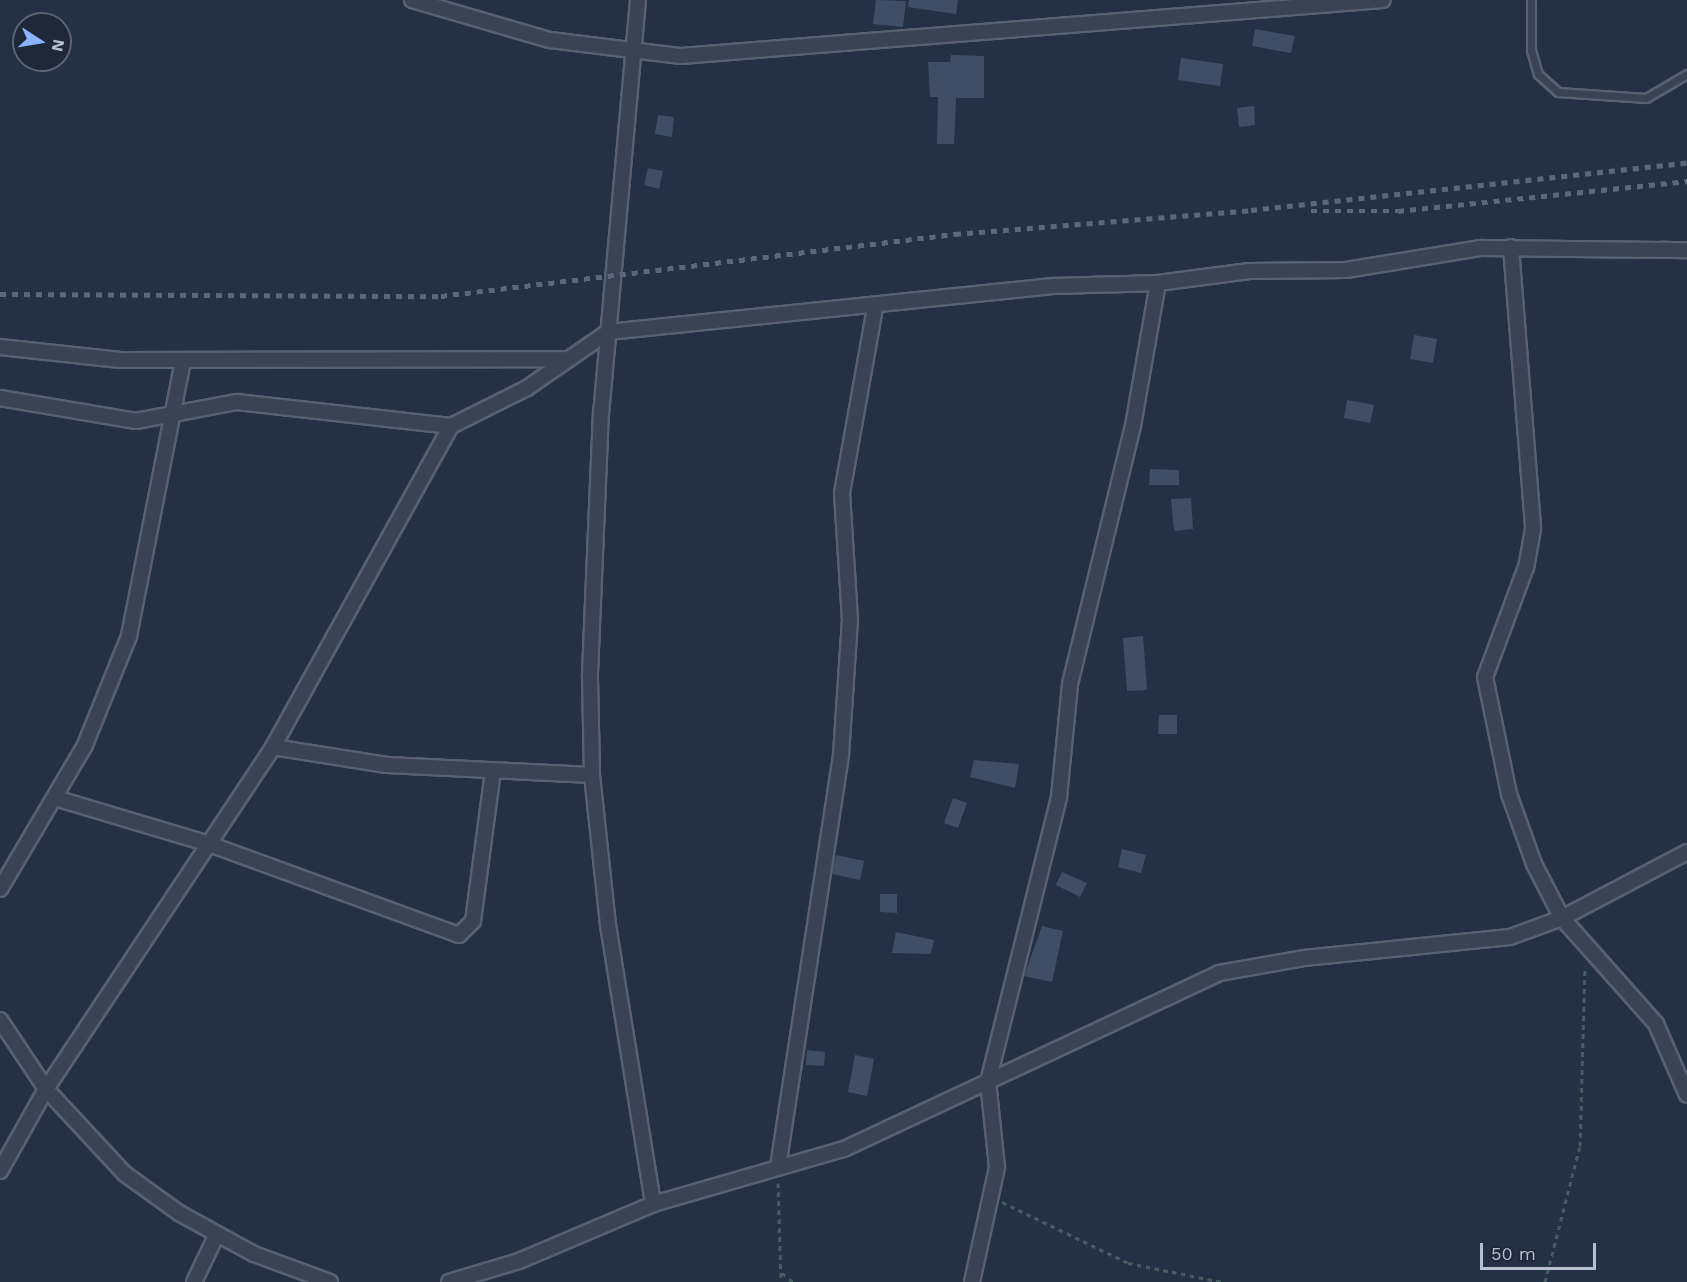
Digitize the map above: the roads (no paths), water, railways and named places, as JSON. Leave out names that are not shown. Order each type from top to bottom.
[{"type":"street","points":[[412,0],[520,33],[630,52],[681,56],[1383,0]]},
{"type":"street","points":[[638,0],[630,52],[608,332],[593,568],[592,775],[608,925],[653,1204]]},
{"type":"street","points":[[1511,247],[1533,530],[1526,567],[1485,677],[1520,830],[1562,918],[1656,1024],[1687,1095]]},
{"type":"street","points":[[0,398],[136,420],[237,402],[451,426],[493,408],[608,332],[683,327],[760,312],[875,307],[1066,285],[1158,283],[1249,271],[1346,270],[1412,256],[1511,247],[1687,250]]},
{"type":"street","points":[[972,1282],[993,1197],[997,1135],[987,1082],[1059,797],[1070,684],[1136,415],[1158,283]]},
{"type":"street","points":[[778,1167],[841,755],[850,621],[842,493],[875,307]]},
{"type":"street","points":[[0,347],[120,360],[568,359]]},
{"type":"street","points":[[0,889],[85,745],[129,636],[183,360]]},
{"type":"street","points":[[0,1171],[46,1089],[273,747],[451,426]]},
{"type":"street","points":[[273,747],[387,765],[592,775]]},
{"type":"street","points":[[55,798],[209,844],[459,935],[473,921],[493,771]]},
{"type":"street","points":[[449,1282],[519,1261],[653,1204],[844,1149],[1219,973],[1304,958],[1456,946],[1510,937],[1562,918],[1687,852]]},
{"type":"street","points":[[0,1020],[46,1089],[125,1174],[218,1234],[330,1282]]},
{"type":"street","points":[[195,1282],[218,1234]]},
{"type":"lane","points":[[1531,0],[1531,50],[1538,74],[1558,92],[1646,98],[1687,74]]},
{"type":"railway","points":[[0,294],[441,296],[955,234],[1251,210],[1687,163]]},
{"type":"railway","points":[[1311,211],[1398,211],[1687,181]]}]
